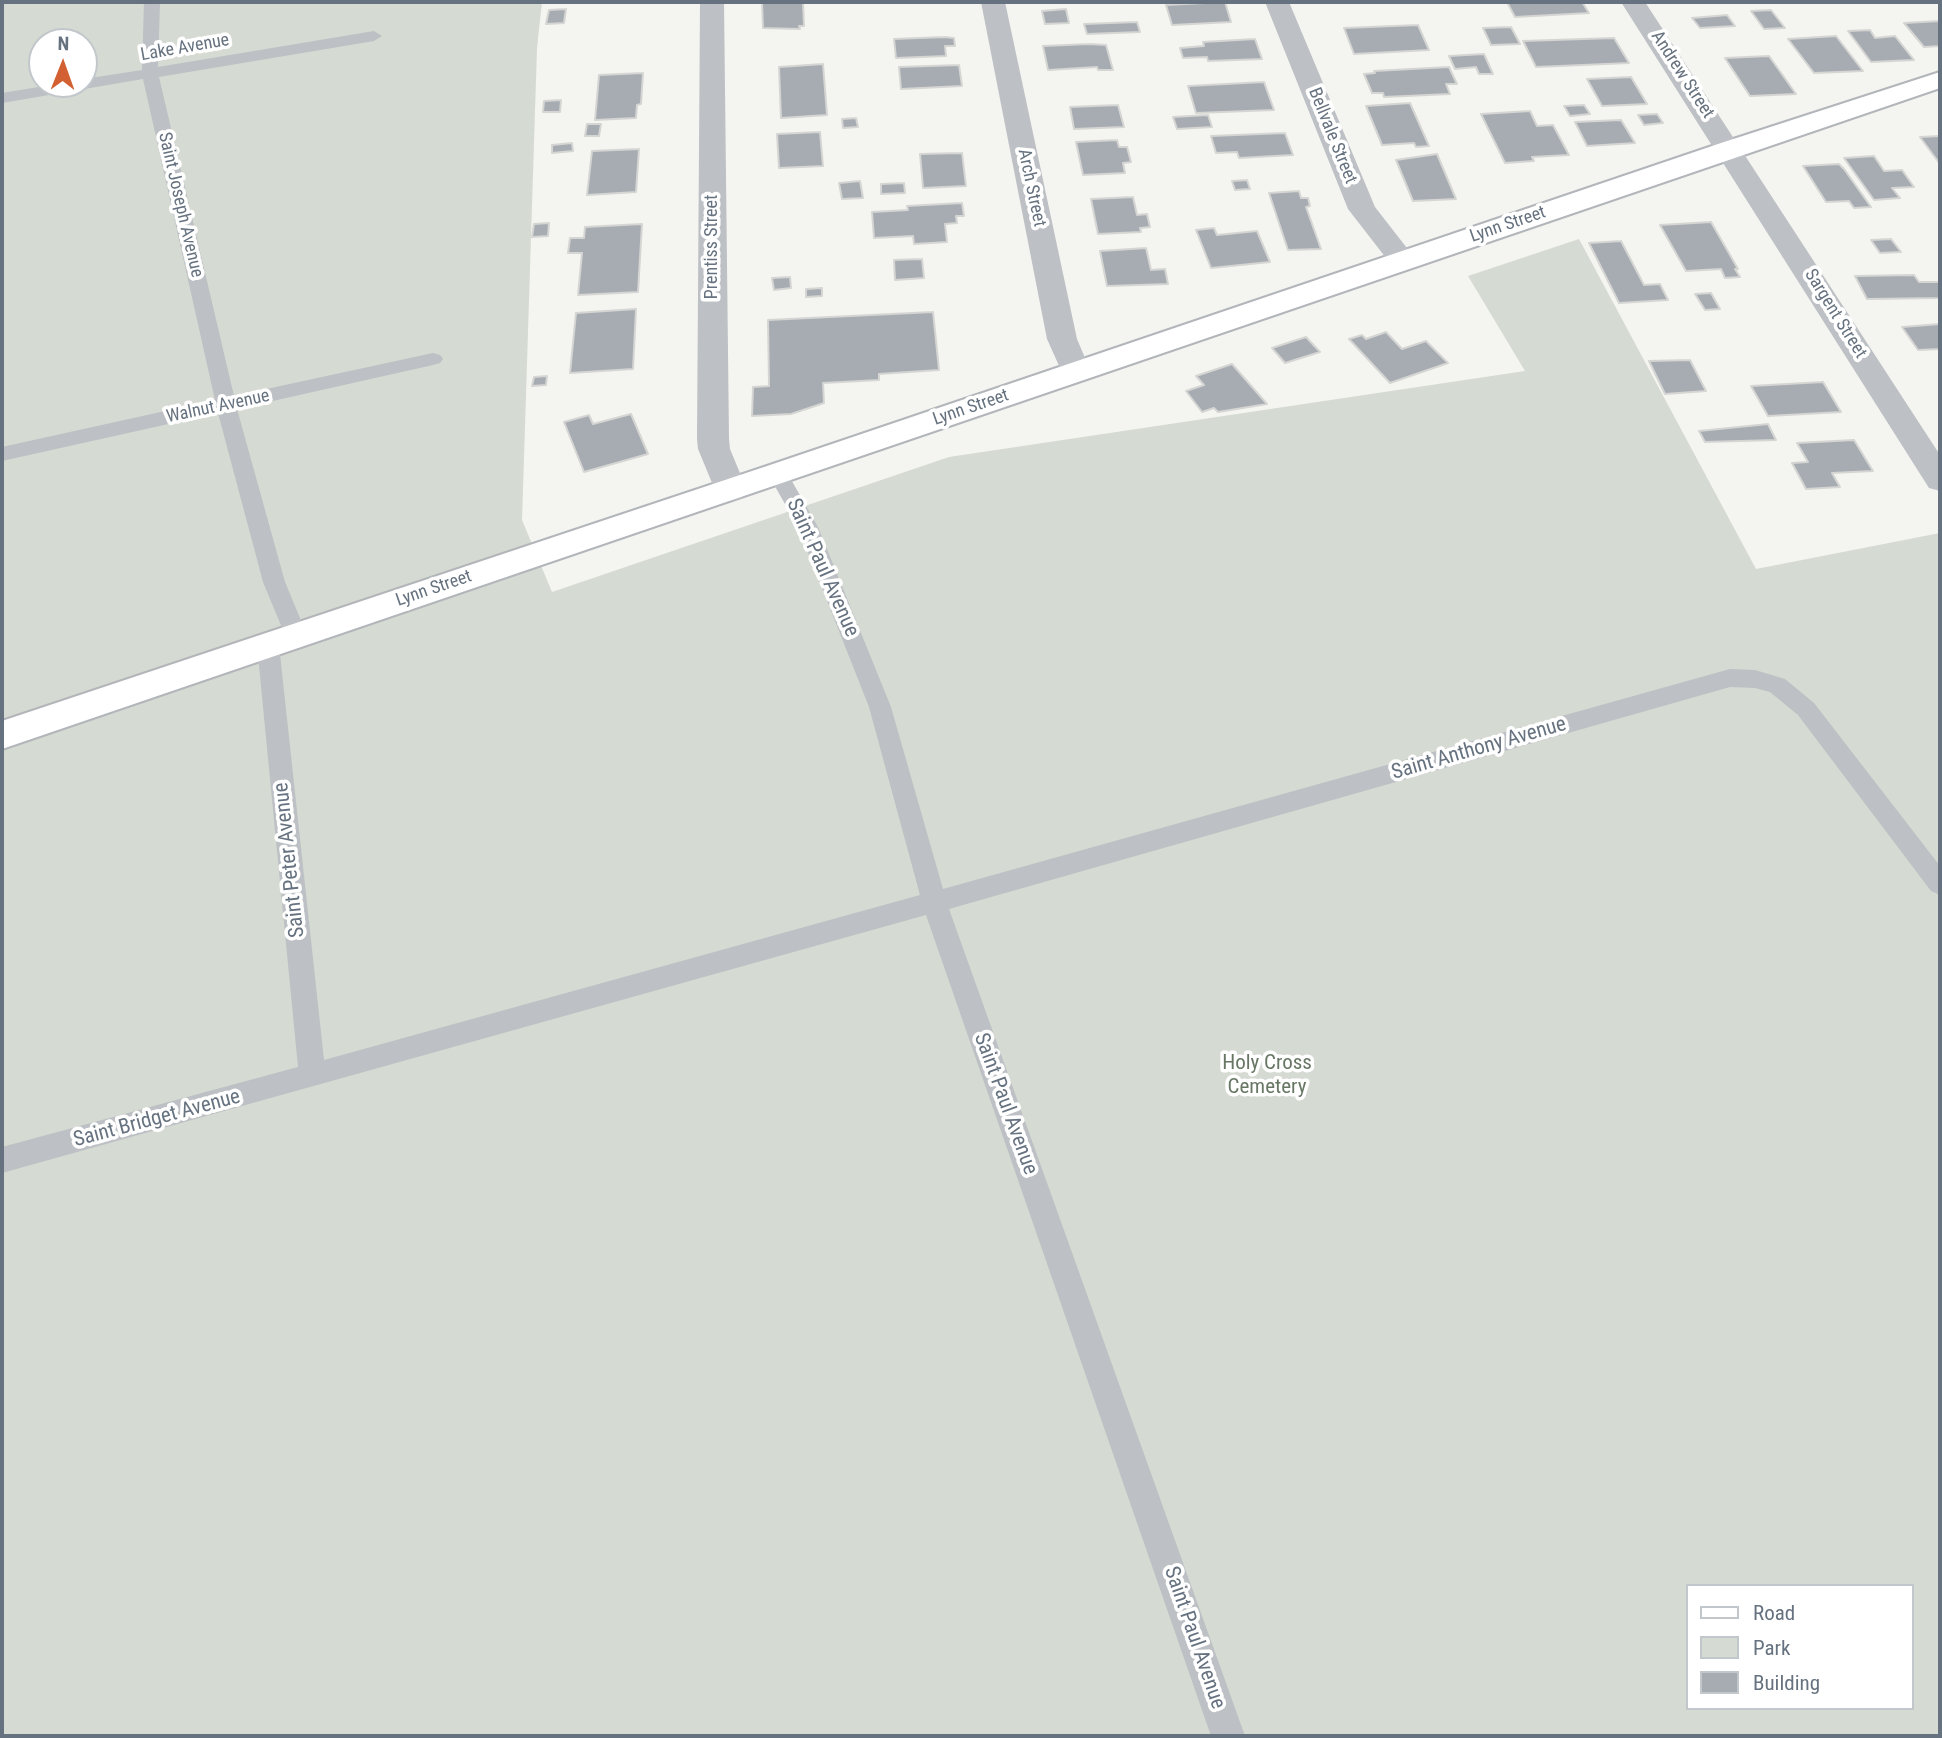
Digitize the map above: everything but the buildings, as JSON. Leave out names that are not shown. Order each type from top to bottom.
[{"type":"main road","name":"Lynn Street","points":[[2,735],[1940,80]]},
{"type":"street","name":"Prentiss Street","points":[[712,2],[713,439],[715,451],[731,490]]},
{"type":"street","name":"Arch Street","points":[[993,2],[1062,339],[1076,372]]},
{"type":"street","name":"Bellvale Street","points":[[1277,2],[1362,209],[1402,261]]},
{"type":"street","name":"Andrew Street","points":[[1633,2],[1730,149]]},
{"type":"street","name":"Sargent Street","points":[[1730,149],[1940,480]]},
{"type":"lane","name":"Saint Joseph Avenue","points":[[152,2],[150,74],[226,406]]},
{"type":"lane","name":"Lake Avenue","points":[[2,98],[374,36]]},
{"type":"lane","name":"Walnut Avenue","points":[[2,454],[433,359]]},
{"type":"lane","name":"Saint Peter Avenue","points":[[226,406],[274,582],[282,640],[312,1076]]},
{"type":"lane","name":"Saint Paul Avenue","points":[[778,474],[808,527],[880,707],[934,902],[1228,1736]]},
{"type":"lane","name":"Saint Anthony Avenue","points":[[312,1076],[1730,678],[1755,679],[1777,685],[1805,709],[1940,884]]},
{"type":"lane","name":"Saint Bridget Avenue","points":[[2,1160],[312,1076]]},
{"type":"green space","name":"Holy Cross Cemetery","points":[[2,2],[542,2],[537,48],[522,520],[552,592],[949,457],[1525,371],[1468,276],[1579,239],[1756,569],[1940,533],[1940,1736],[2,1736]]}]
